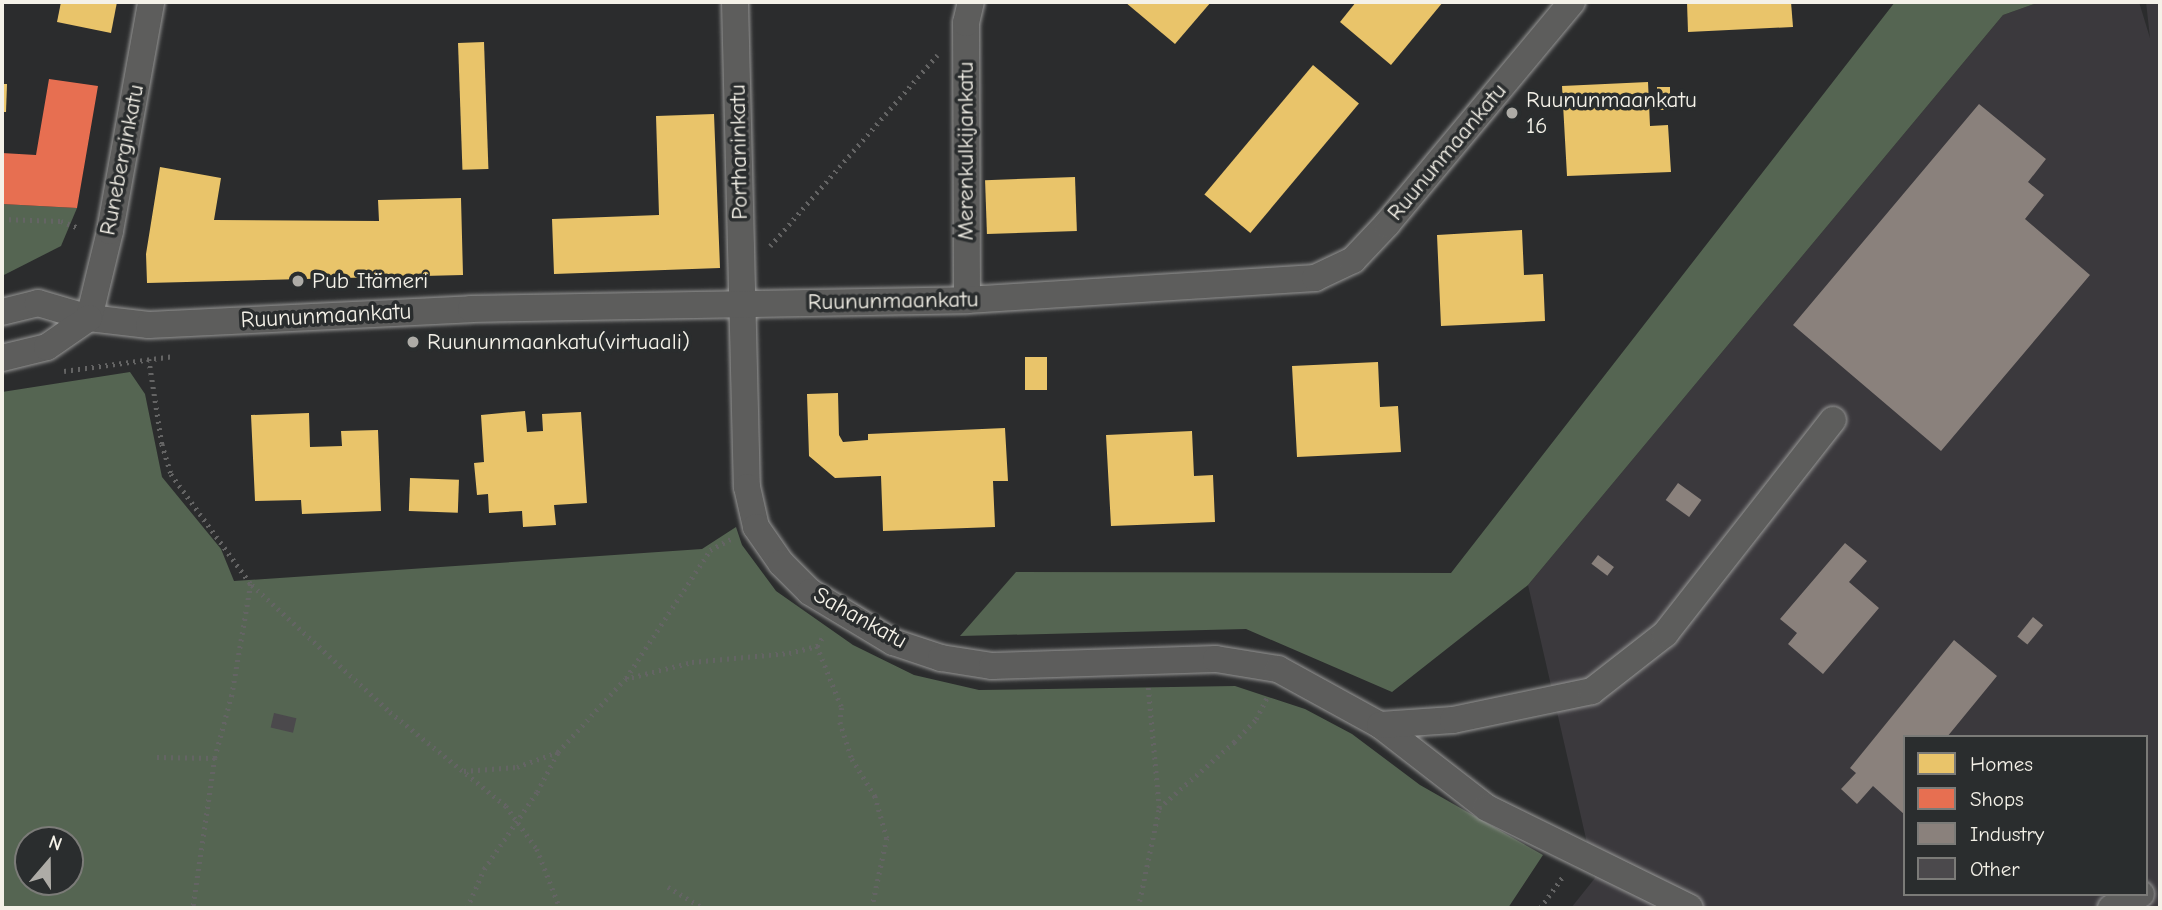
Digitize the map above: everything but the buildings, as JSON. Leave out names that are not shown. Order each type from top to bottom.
[{"type":"street","name":"Runeberginkatu","points":[[89,318],[110,231],[151,2]]},
{"type":"street","name":"Porthaninkatu","points":[[735,2],[741,303]]},
{"type":"street","name":"Merenkulkijankatu","points":[[967,300],[966,36],[971,2]]},
{"type":"street","name":"Ruununmaankatu","points":[[2,312],[38,303],[89,318],[149,325],[396,312],[967,300],[1272,284],[1336,272],[1387,224],[1572,2]]},
{"type":"street","name":"Sahankatu","points":[[741,303],[747,487],[756,527],[781,563],[810,592],[839,612],[893,642],[941,658],[992,667],[1216,659],[1278,670],[1380,725],[1487,808],[1573,854],[1690,908]]},
{"type":"street","points":[[2,358],[47,347],[89,318]]},
{"type":"street","points":[[1380,725],[1453,720],[1592,691],[1665,634],[1833,420]]},
{"type":"street","points":[[2111,908],[2136,896]]},
{"type":"path","points":[[768,257],[769,247],[942,50],[966,36]]},
{"type":"path","points":[[2,219],[61,221],[79,228]]},
{"type":"path","points":[[54,373],[183,355]]},
{"type":"path","points":[[149,359],[162,444],[171,474],[251,584],[390,712],[506,806],[537,849],[561,908]]},
{"type":"path","points":[[467,908],[484,869],[517,821],[558,751],[625,679],[710,550],[756,527]]},
{"type":"path","points":[[193,908],[215,758],[232,695],[251,584]]},
{"type":"path","points":[[625,679],[692,662],[817,646],[839,612]]},
{"type":"path","points":[[817,646],[842,708],[840,722],[852,759],[875,796],[887,838],[872,908]]},
{"type":"path","points":[[1138,908],[1159,808],[1145,662]]},
{"type":"path","points":[[1159,808],[1185,789],[1256,719],[1278,670]]},
{"type":"path","points":[[463,771],[517,767],[558,751]]},
{"type":"path","points":[[157,757],[215,758]]},
{"type":"path","points":[[1540,908],[1559,885],[1573,854]]},
{"type":"path","points":[[668,887],[703,908]]},
{"type":"shaded area","points":[[2040,2],[2139,2],[2150,38],[2146,2],[2160,2],[2160,908],[1571,908],[1595,878],[1528,585],[2003,15]]},
{"type":"green space","points":[[1895,2],[2040,2],[2003,15],[1528,585],[1392,692],[1246,629],[960,636],[1016,572],[1451,573]]},
{"type":"green space","points":[[2,204],[77,208],[61,246],[2,276]]},
{"type":"green space","points":[[130,372],[145,394],[162,477],[221,549],[234,581],[702,549],[736,527],[742,545],[776,591],[853,645],[914,675],[979,690],[1235,686],[1305,709],[1352,734],[1420,785],[1543,855],[1508,908],[2,908],[2,392]]},
{"type":"place","name":"Ruununmaankatu 16","points":[[1512,113]]},
{"type":"place","name":"Pub Itämeri","points":[[298,281]]},
{"type":"place","name":"Ruununmaankatu(virtuaali)","points":[[413,342]]}]
